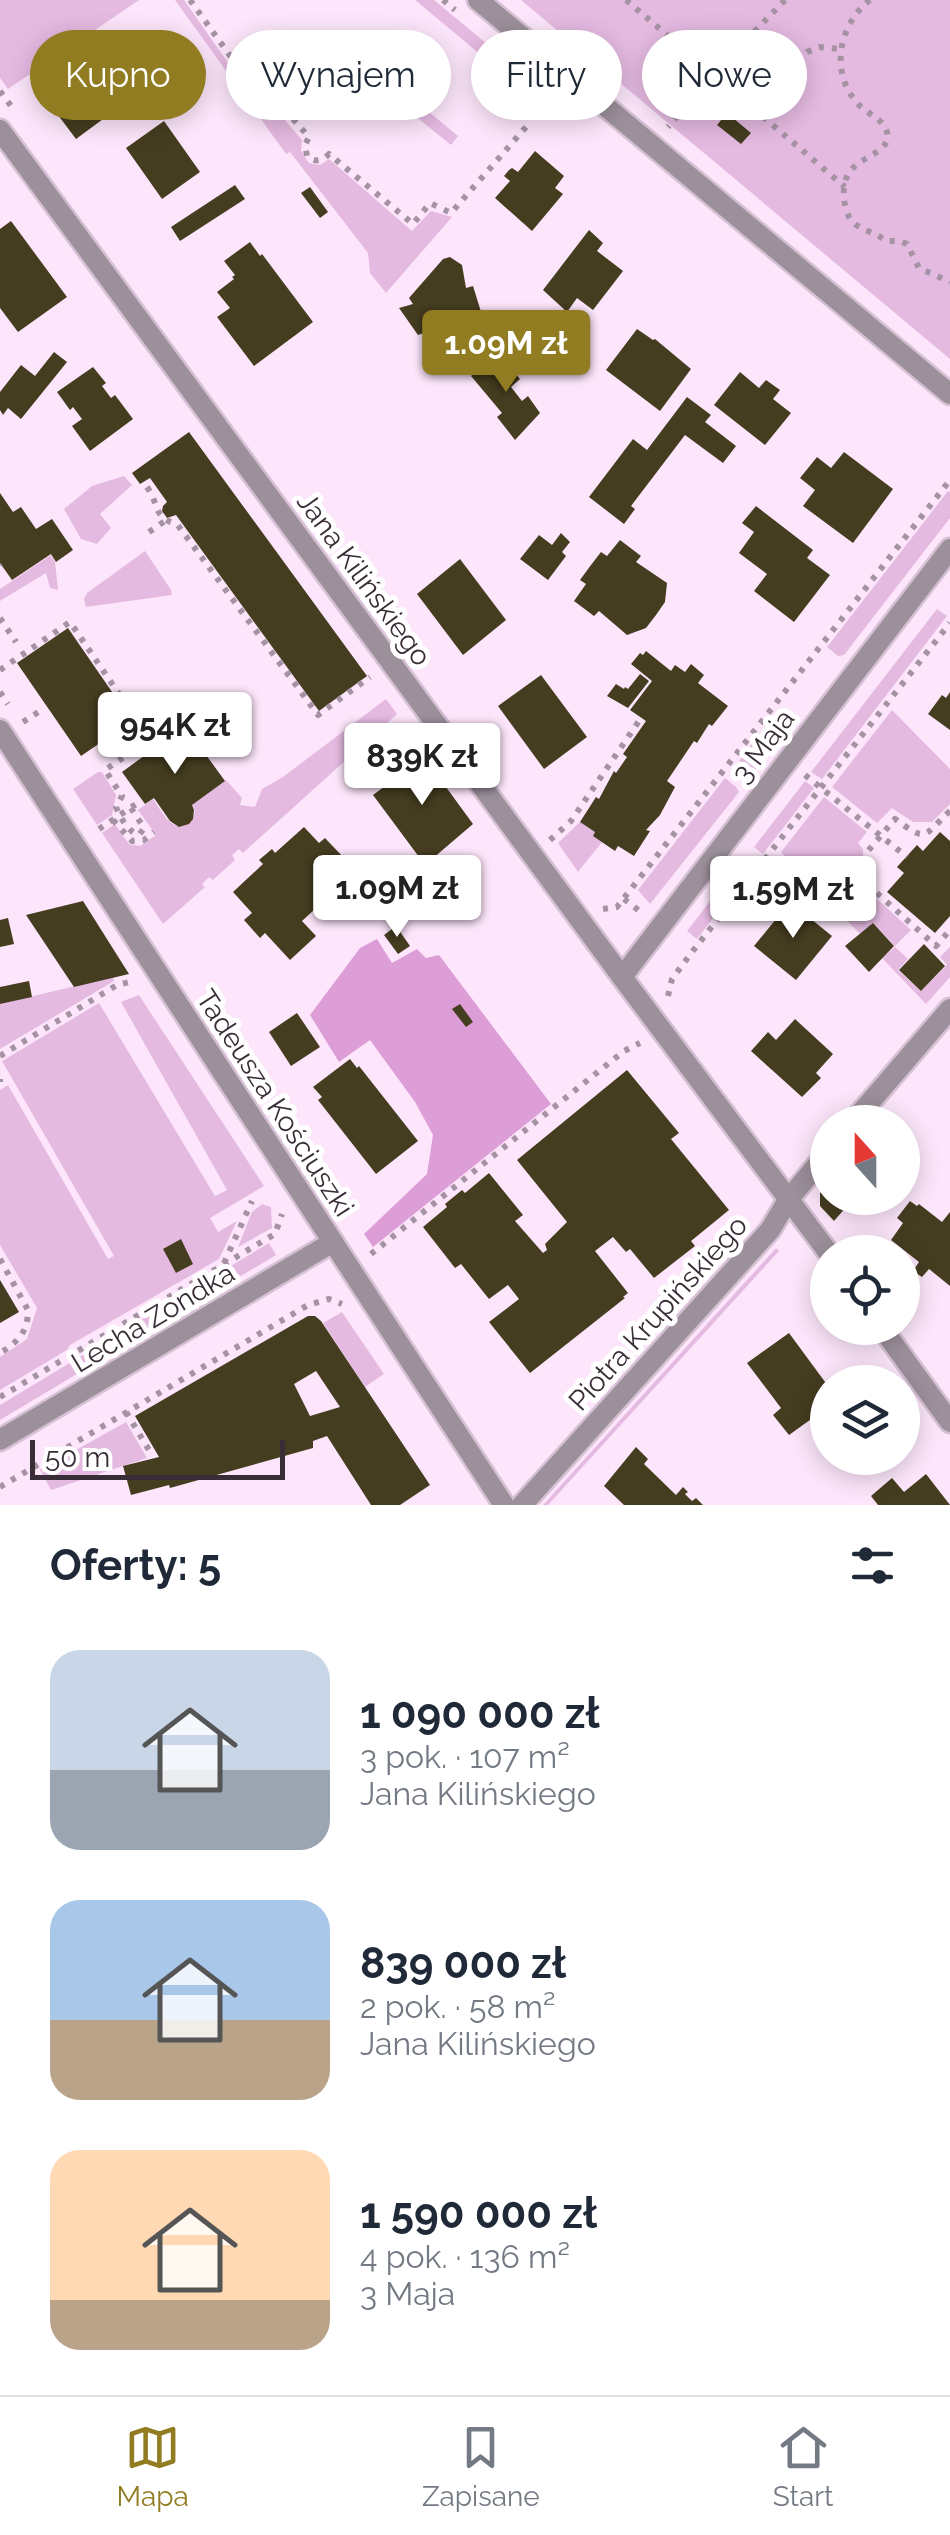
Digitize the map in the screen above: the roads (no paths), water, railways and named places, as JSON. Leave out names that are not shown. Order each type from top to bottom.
[{"type":"street","points":[[478,0],[950,394]]},
{"type":"street","name":"Jana Kilińskiego","points":[[0,130],[815,1235]]},
{"type":"street","name":"3 Maja","points":[[622,977],[950,549]]},
{"type":"street","name":"Tadeusza Kościuszki","points":[[0,730],[6,751],[504,1505]]},
{"type":"street","points":[[868,1105],[950,1009]]},
{"type":"street","name":"Piotra Krupińskiego","points":[[522,1505],[770,1230],[810,1174]]},
{"type":"street","name":"Lecha Zondka","points":[[0,1440],[333,1242]]},
{"type":"street","points":[[894,1345],[950,1422]]}]
